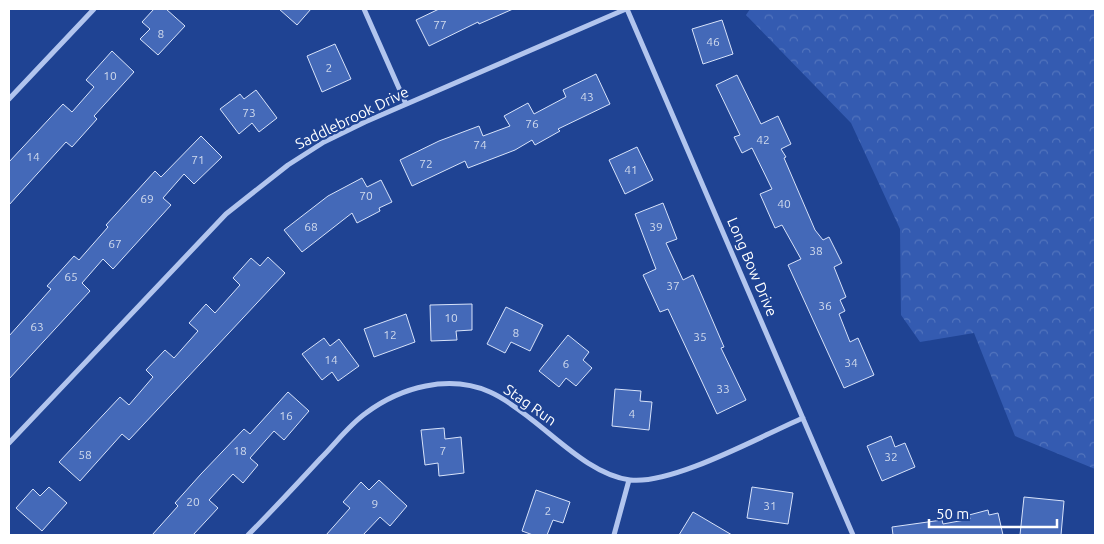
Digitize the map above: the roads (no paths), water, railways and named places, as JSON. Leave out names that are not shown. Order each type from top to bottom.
[{"type":"street","points":[[9,99],[94,9]]},
{"type":"street","points":[[364,9],[406,104]]},
{"type":"street","name":"Saddlebrook Drive","points":[[9,443],[199,240],[248,195],[288,165],[324,142],[406,104],[626,9]]},
{"type":"street","name":"Long Bow Drive","points":[[626,9],[853,535]]},
{"type":"street","name":"Stag Run","points":[[248,535],[364,414],[400,392],[421,386],[456,384],[488,392],[520,410],[588,463],[605,472],[629,480],[650,480],[676,474],[803,418]]},
{"type":"street","points":[[614,535],[629,480]]}]
